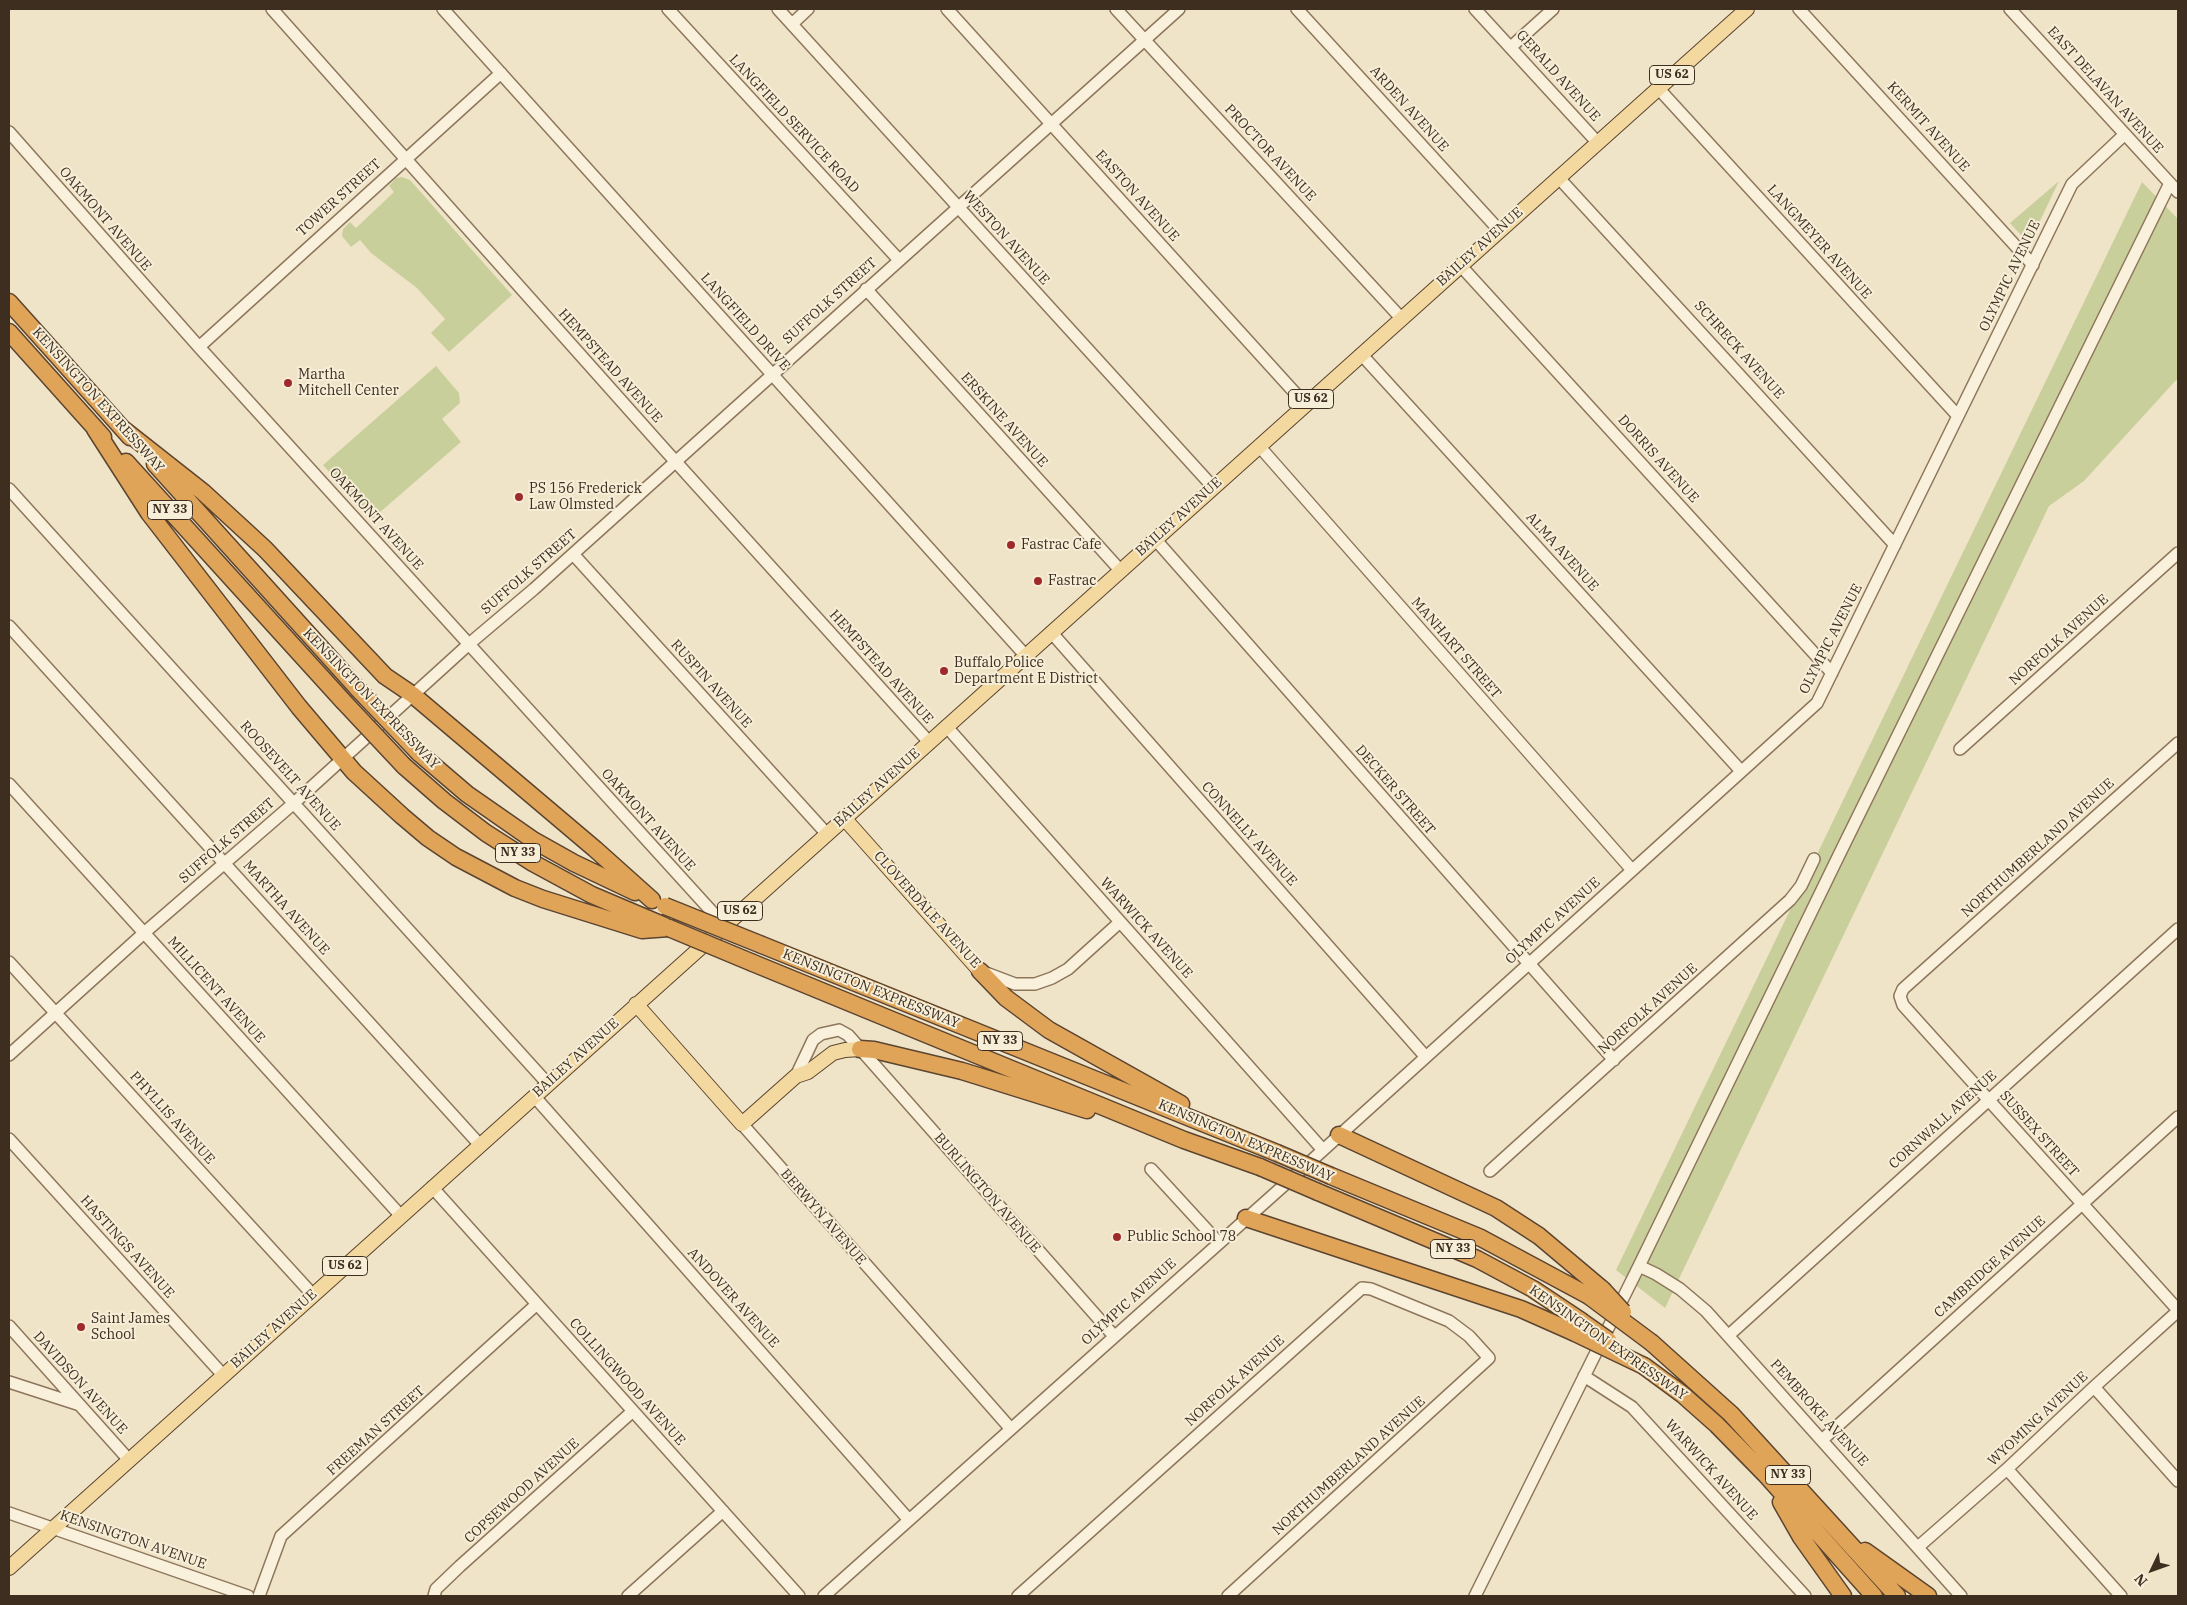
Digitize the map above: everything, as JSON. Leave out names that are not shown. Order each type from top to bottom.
[{"type":"highway","name":"KENSINGTON EXPRESSWAY","points":[[9,302],[419,753],[467,794],[533,840],[574,863],[658,903],[1237,1136],[1481,1238],[1595,1293],[1731,1414],[1897,1596]]},
{"type":"highway","name":"KENSINGTON EXPRESSWAY","points":[[9,332],[404,766],[444,802],[479,828],[533,863],[644,924],[669,928],[1184,1140],[1260,1168],[1477,1259],[1533,1289],[1577,1327],[1644,1366],[1682,1394],[1717,1425],[1766,1474],[1874,1596]]},
{"type":"highway","points":[[95,428],[149,513],[299,707],[342,759],[365,783],[428,838],[456,857],[506,884],[543,899],[644,924]]},
{"type":"highway","points":[[123,429],[203,492],[235,520],[288,572],[375,666],[413,695],[658,903]]},
{"type":"highway","points":[[980,971],[1006,998],[1049,1030],[1237,1136]]},
{"type":"highway","points":[[860,1049],[874,1050],[962,1071],[1184,1140]]},
{"type":"highway","points":[[1339,1135],[1496,1208],[1540,1236],[1595,1293]]},
{"type":"highway","points":[[1246,1218],[1577,1327]]},
{"type":"highway","points":[[1766,1474],[1801,1537],[1843,1596]]},
{"type":"highway","points":[[1844,1537],[1928,1596]]},
{"type":"main road","name":"BAILEY AVENUE","points":[[9,1568],[826,833],[1747,9]]},
{"type":"main road","name":"CLOVERDALE AVENUE","points":[[844,818],[980,971]]},
{"type":"main road","name":"BERWYN AVENUE","points":[[636,1004],[742,1124]]},
{"type":"main road","name":"BURLINGTON AVENUE","points":[[742,1124],[796,1076],[808,1072],[833,1053],[860,1049]]},
{"type":"street","name":"HEMPSTEAD AVENUE","points":[[272,9],[675,462],[928,742]]},
{"type":"street","name":"LANGFIELD DRIVE","points":[[443,9],[1025,655]]},
{"type":"street","name":"LANGFIELD SERVICE ROAD","points":[[668,9],[898,260]]},
{"type":"street","name":"WESTON AVENUE","points":[[778,9],[1213,487]]},
{"type":"street","points":[[792,24],[808,9]]},
{"type":"street","name":"EASTON AVENUE","points":[[947,9],[1305,404]]},
{"type":"street","name":"PROCTOR AVENUE","points":[[1116,9],[1401,318]]},
{"type":"street","name":"SUFFOLK STREET","points":[[9,1055],[469,644],[573,554],[1179,9]]},
{"type":"street","name":"ARDEN AVENUE","points":[[1297,9],[1499,230]]},
{"type":"street","name":"GERALD AVENUE","points":[[1475,9],[1597,142]]},
{"type":"street","points":[[1511,47],[1553,9]]},
{"type":"street","name":"KERMIT AVENUE","points":[[1799,9],[2033,265]]},
{"type":"street","name":"EAST DELAVAN AVENUE","points":[[2010,9],[2178,192]]},
{"type":"street","name":"TOWER STREET","points":[[199,347],[501,73]]},
{"type":"street","name":"LANGMEYER AVENUE","points":[[1658,88],[1958,416]]},
{"type":"street","name":"OAKMONT AVENUE","points":[[9,132],[199,347],[724,925]]},
{"type":"street","name":"OLYMPIC AVENUE","points":[[824,1596],[1339,1135],[1817,702],[2074,181],[2125,134]]},
{"type":"street","name":"SCHRECK AVENUE","points":[[1558,177],[1895,544]]},
{"type":"street","points":[[1475,1596],[1639,1266],[2170,183]]},
{"type":"street","name":"DORRIS AVENUE","points":[[1460,265],[1832,673]]},
{"type":"street","name":"ERSKINE AVENUE","points":[[866,289],[1120,570]]},
{"type":"street","name":"ALMA AVENUE","points":[[1361,354],[1742,771]]},
{"type":"street","name":"MANHART STREET","points":[[1258,446],[1632,870]]},
{"type":"street","name":"ROOSEVELT AVENUE","points":[[9,489],[548,1084]]},
{"type":"street","name":"DECKER STREET","points":[[1154,539],[1614,1060]]},
{"type":"street","name":"NORFOLK AVENUE","points":[[1960,749],[2178,553]]},
{"type":"street","name":"RUSPIN AVENUE","points":[[573,554],[826,833]]},
{"type":"street","name":"MARTHA AVENUE","points":[[9,626],[480,1145]]},
{"type":"street","name":"CONNELLY AVENUE","points":[[1051,632],[1425,1056]]},
{"type":"street","name":"WARWICK AVENUE","points":[[946,726],[1322,1150]]},
{"type":"street","name":"NORTHUMBERLAND AVENUE","points":[[1917,976],[2178,743]]},
{"type":"street","name":"MILLICENT AVENUE","points":[[9,784],[400,1216]]},
{"type":"street","name":"NORFOLK AVENUE","points":[[1490,1171],[1790,900],[1801,886],[1814,859]]},
{"type":"street","name":"CLOVERDALE AVENUE","points":[[980,971],[996,979],[1015,984],[1035,984],[1068,968],[1120,922]]},
{"type":"street","name":"CORNWALL AVENUE","points":[[1730,1335],[2178,929]]},
{"type":"street","name":"PHYLLIS AVENUE","points":[[9,962],[313,1295]]},
{"type":"street","name":"SUSSEX STREET","points":[[1917,976],[1903,989],[1900,996],[1901,1001],[2178,1311]]},
{"type":"street","name":"BURLINGTON AVENUE","points":[[796,1076],[813,1040],[829,1030],[843,1032],[1114,1336]]},
{"type":"street","name":"ANDOVER AVENUE","points":[[534,1096],[909,1520]]},
{"type":"street","name":"CAMBRIDGE AVENUE","points":[[1822,1440],[2178,1117]]},
{"type":"street","name":"BERWYN AVENUE","points":[[742,1124],[1011,1429]]},
{"type":"street","name":"HASTINGS AVENUE","points":[[9,1139],[223,1375]]},
{"type":"street","points":[[1151,1169],[1218,1242]]},
{"type":"street","name":"COLLINGWOOD AVENUE","points":[[432,1187],[799,1596]]},
{"type":"street","name":"PEMBROKE AVENUE","points":[[1639,1266],[1680,1289],[1730,1335],[1961,1596]]},
{"type":"street","name":"NORFOLK AVENUE","points":[[1018,1596],[1362,1288],[1371,1289],[1449,1321],[1469,1336],[1489,1358]]},
{"type":"street","name":"FREEMAN STREET","points":[[259,1596],[281,1536],[537,1304]]},
{"type":"street","name":"WYOMING AVENUE","points":[[1918,1547],[2007,1469],[2178,1311]]},
{"type":"street","name":"DAVIDSON AVENUE","points":[[9,1326],[129,1460]]},
{"type":"street","name":"NORTHUMBERLAND AVENUE","points":[[1228,1596],[1489,1358]]},
{"type":"street","name":"WARWICK AVENUE","points":[[1584,1376],[1619,1397],[1645,1420],[1805,1596]]},
{"type":"street","points":[[9,1382],[79,1405]]},
{"type":"street","points":[[2094,1387],[2178,1481]]},
{"type":"street","name":"COPSEWOOD AVENUE","points":[[434,1596],[436,1589],[460,1566],[633,1411]]},
{"type":"street","points":[[2007,1469],[2121,1596]]},
{"type":"street","points":[[628,1596],[723,1511]]},
{"type":"street","name":"KENSINGTON AVENUE","points":[[9,1513],[248,1596]]},
{"type":"green space","points":[[402,177],[410,180],[512,295],[449,352],[431,333],[445,319],[417,288],[371,253],[360,240],[351,247],[342,236],[343,229],[350,222],[356,228],[394,192],[389,186],[396,178]]},
{"type":"green space","points":[[2059,181],[2029,244],[2010,223]]},
{"type":"green space","points":[[2142,182],[2178,219],[2178,378],[2084,481],[2049,506],[1665,1308],[1616,1270]]},
{"type":"green space","points":[[436,366],[459,393],[460,403],[442,419],[461,442],[371,520],[323,465]]},
{"type":"place","name":"Martha Mitchell Center","points":[[288,383]]},
{"type":"place","name":"PS 156 Frederick Law Olmsted","points":[[519,497]]},
{"type":"place","name":"Fastrac Cafe","points":[[1011,545]]},
{"type":"place","name":"Fastrac","points":[[1038,581]]},
{"type":"place","name":"Buffalo Police Department E District","points":[[944,671]]},
{"type":"place","name":"Public School 78","points":[[1117,1237]]},
{"type":"place","name":"Saint James School","points":[[81,1327]]}]
